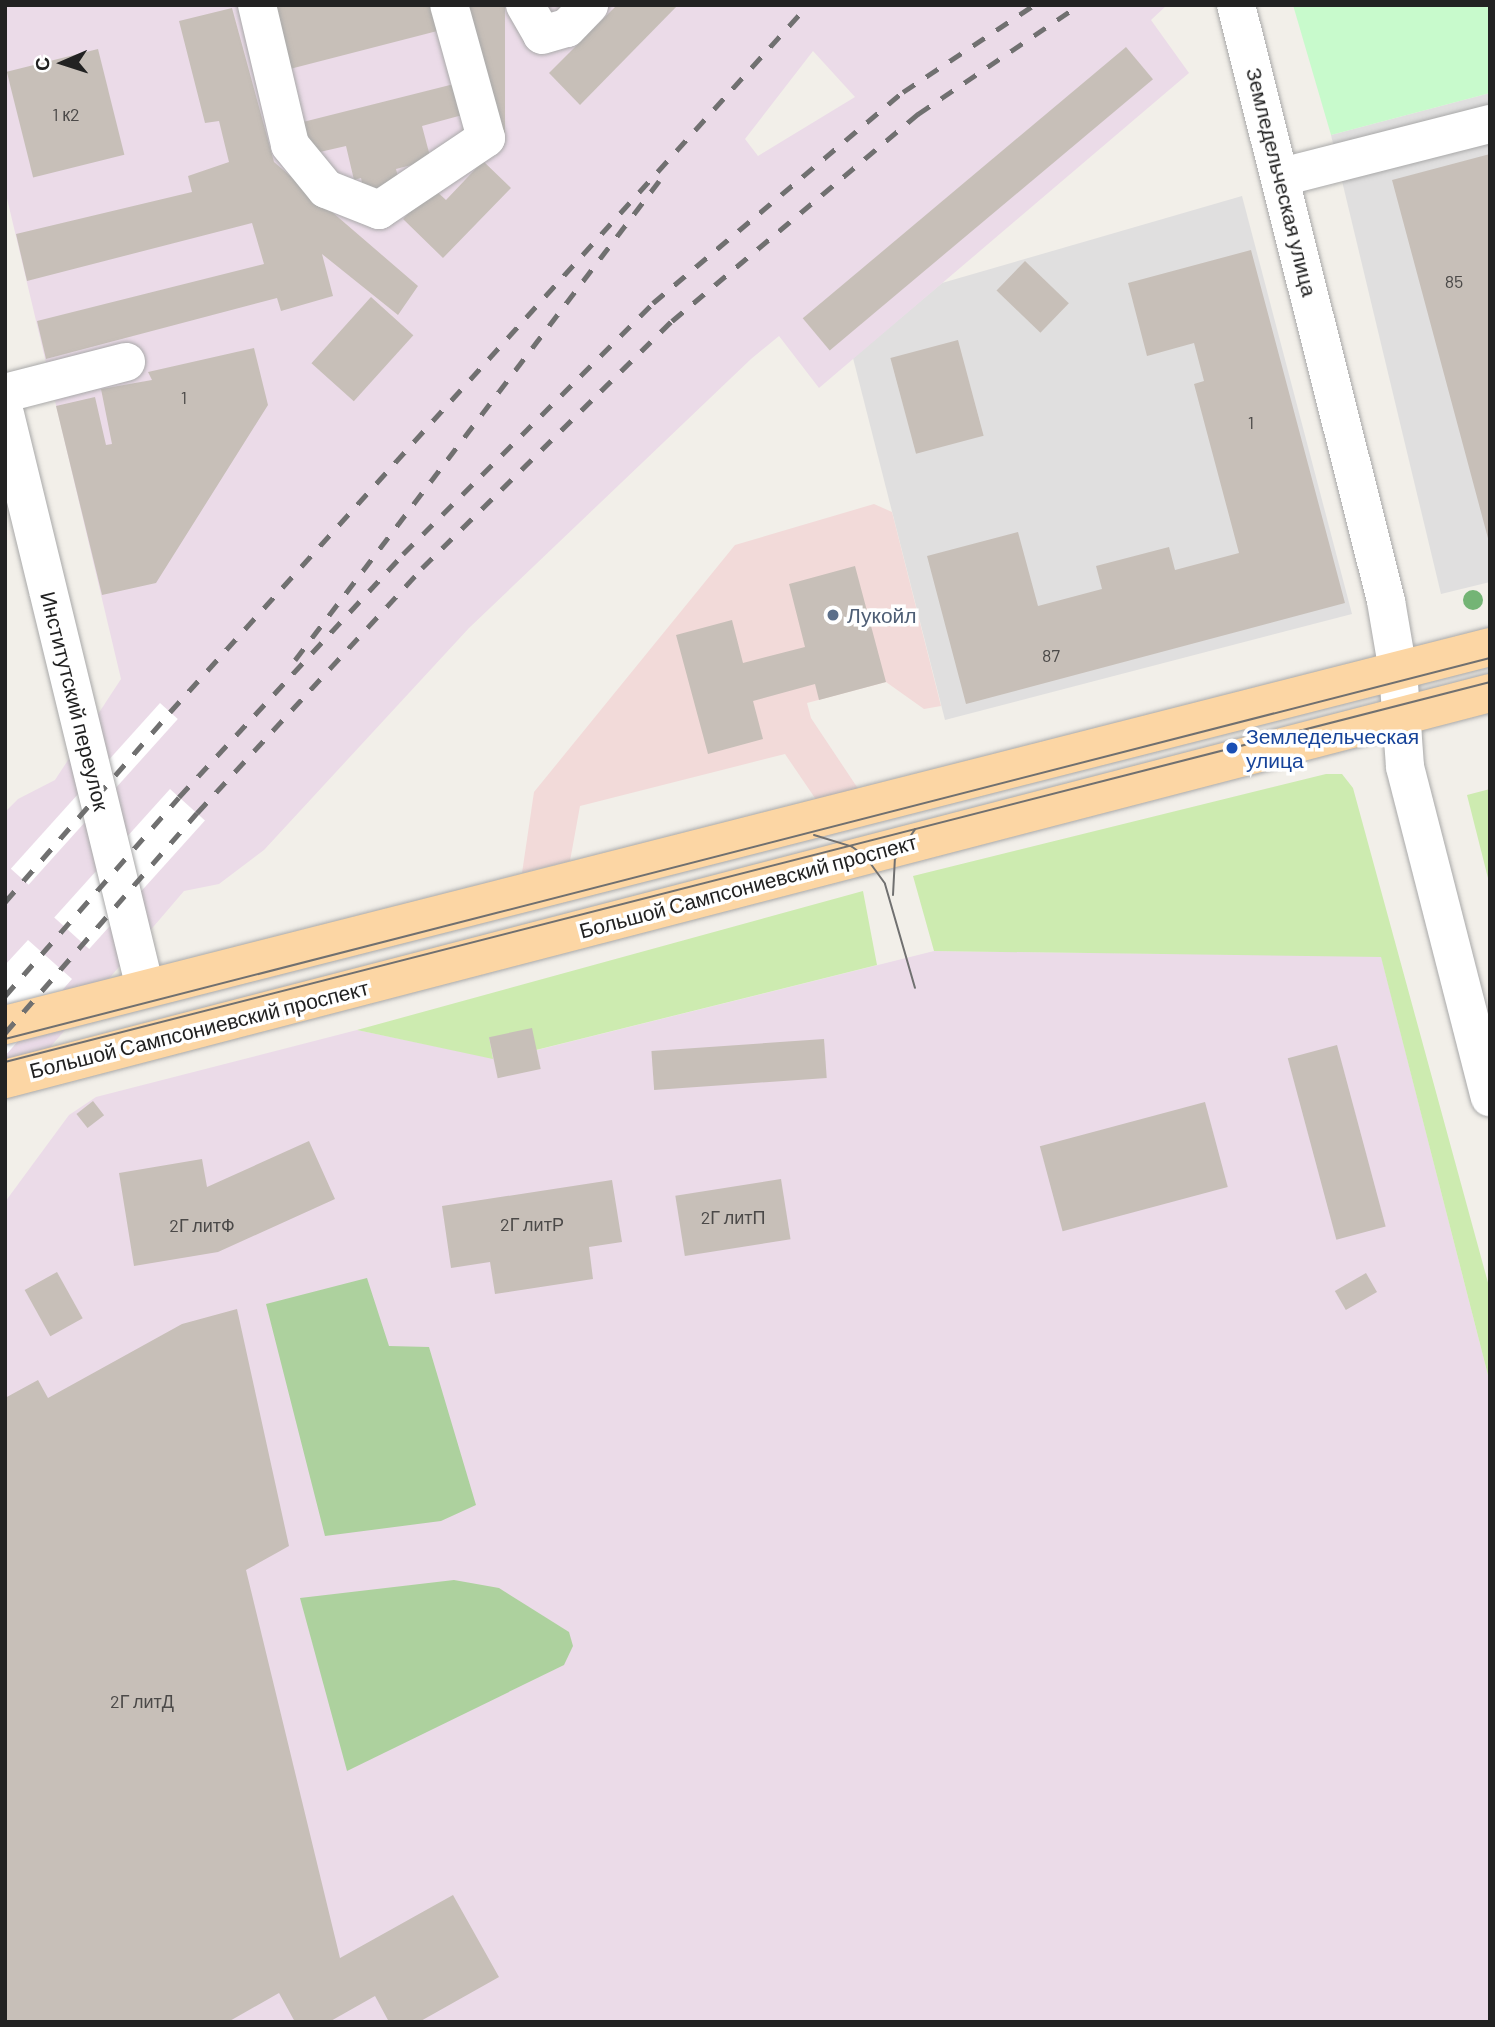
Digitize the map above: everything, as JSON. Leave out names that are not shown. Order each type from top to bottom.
[{"type":"main road","points":[[5,1025],[1490,647]]},
{"type":"main road","name":"Большой Сампсониевский проспект","points":[[5,1079],[1490,693]]},
{"type":"street","points":[[257,5],[290,145],[326,188],[379,210],[486,138],[449,5]]},
{"type":"street","points":[[525,5],[542,35],[567,28],[589,5]]},
{"type":"street","name":"Земледельческая улица","points":[[1236,5],[1282,177],[1386,601],[1398,671],[1405,766],[1490,1097]]},
{"type":"street","points":[[1282,177],[1490,124]]},
{"type":"street","points":[[5,393],[126,362]]},
{"type":"street","name":"Институтский переулок","points":[[5,414],[145,988]]},
{"type":"shaded area","points":[[5,5],[1167,5],[1151,20],[1189,73],[819,388],[779,336],[751,359],[469,628],[264,850],[219,884],[184,891],[5,1100],[5,812],[18,799],[55,780],[121,679],[5,190]],"holes":[[[813,51],[855,97],[758,156],[745,139]]]},
{"type":"shaded area","points":[[1490,93],[1490,582],[1441,594],[1331,135]]},
{"type":"shaded area","points":[[1242,196],[1352,614],[945,720],[853,358],[942,283]]},
{"type":"shaded area","points":[[874,504],[892,512],[941,706],[924,709],[886,682],[807,703],[811,718],[859,790],[817,801],[785,754],[580,806],[570,861],[522,873],[534,792],[735,545]]},
{"type":"shaded area","points":[[934,951],[1381,956],[1490,1383],[1490,2022],[5,2022],[5,1202],[69,1115],[96,1097],[357,1030],[492,1058],[489,1037],[532,1028],[537,1050]]},
{"type":"green space","points":[[1293,5],[1490,5],[1490,93],[1331,135]]},
{"type":"green space","points":[[1326,774],[1342,774],[1353,788],[1490,1290],[1490,1383],[1381,957],[934,951],[913,876]]},
{"type":"green space","points":[[1490,789],[1490,886],[1467,795]]},
{"type":"green space","points":[[863,891],[877,965],[536,1050],[489,1037],[493,1059],[357,1030]]},
{"type":"green space","points":[[367,1278],[389,1346],[429,1347],[476,1505],[441,1521],[325,1536],[266,1304]]},
{"type":"green space","points":[[454,1580],[499,1588],[569,1632],[573,1646],[564,1665],[347,1771],[300,1598]]},
{"type":"pier","points":[[160,703],[178,719],[29,885],[11,869]]},
{"type":"pier","points":[[170,789],[205,820],[89,949],[54,918]]},
{"type":"pier","points":[[28,940],[72,979],[5,1056],[5,965]]},
{"type":"building","points":[[269,5],[439,5],[445,29],[286,70]]},
{"type":"building","points":[[464,5],[505,5],[505,142],[464,142]]},
{"type":"building","points":[[617,5],[678,5],[580,105],[549,73]]},
{"type":"building","points":[[232,8],[274,162],[418,286],[398,315],[322,254],[333,296],[281,311],[277,298],[46,359],[37,321],[264,264],[252,223],[27,281],[16,234],[192,192],[188,176],[229,162],[219,121],[205,123],[179,21]]},
{"type":"building","points":[[1126,47],[1153,79],[830,350],[803,318]]},
{"type":"building","points":[[98,49],[124,155],[33,178],[7,72]]},
{"type":"building","points":[[458,83],[466,114],[422,126],[431,160],[396,169],[400,185],[364,194],[361,178],[354,180],[346,146],[311,154],[303,122]]},
{"type":"building","points":[[1490,154],[1488,232],[1489,542],[1392,180]]},
{"type":"building","points":[[483,161],[511,188],[443,258],[403,219],[433,188],[446,200]]},
{"type":"building","points":[[1251,250],[1345,603],[966,704],[927,556],[1018,532],[1038,606],[1102,589],[1096,566],[1169,547],[1175,570],[1239,553],[1194,384],[1204,381],[1194,343],[1147,356],[1128,283]]},
{"type":"building","points":[[1025,261],[1069,303],[1040,333],[997,290]]},
{"type":"building","points":[[371,297],[413,335],[354,401],[311,363]]},
{"type":"building","points":[[958,340],[984,436],[916,454],[890,358]]},
{"type":"building","points":[[254,348],[268,405],[156,583],[102,595],[56,406],[95,397],[106,445],[112,444],[101,389],[152,380],[148,372]]},
{"type":"building","points":[[855,566],[886,682],[819,700],[815,684],[753,701],[763,739],[708,754],[676,635],[732,620],[743,663],[805,647],[789,584]]},
{"type":"building","points":[[532,1028],[541,1069],[498,1078],[489,1037]]},
{"type":"building","points":[[824,1039],[827,1078],[654,1090],[651,1051]]},
{"type":"building","points":[[1337,1045],[1386,1227],[1336,1240],[1288,1058]]},
{"type":"building","points":[[93,1101],[104,1115],[88,1128],[76,1114]]},
{"type":"building","points":[[1205,1102],[1228,1187],[1063,1231],[1040,1146]]},
{"type":"building","points":[[309,1141],[335,1199],[218,1252],[134,1266],[119,1173],[202,1159],[207,1187]]},
{"type":"building","points":[[781,1179],[791,1239],[685,1256],[675,1196]]},
{"type":"building","points":[[612,1180],[622,1242],[589,1247],[593,1279],[495,1294],[490,1262],[451,1268],[442,1206]]},
{"type":"building","points":[[57,1272],[83,1318],[50,1336],[25,1290]]},
{"type":"building","points":[[1366,1273],[1377,1292],[1346,1310],[1335,1291]]},
{"type":"building","points":[[237,1309],[289,1546],[246,1570],[340,1958],[453,1895],[499,1977],[419,2022],[389,2022],[375,1996],[329,2022],[295,2022],[279,1993],[228,2022],[5,2022],[5,1398],[38,1380],[48,1398],[182,1324]]},
{"type":"tram line","points":[[5,1039],[1490,658]]},
{"type":"tram line","points":[[5,1062],[1490,682]]},
{"type":"tram line","points":[[893,895],[895,859],[915,829]]},
{"type":"tram line","points":[[814,835],[851,846],[865,856],[885,884],[915,988]]},
{"type":"railway","points":[[5,902],[170,712],[808,5]]},
{"type":"railway","points":[[5,996],[179,797],[403,554],[653,303],[903,92],[1034,5]]},
{"type":"railway","points":[[5,1033],[197,813],[422,568],[672,321],[918,114],[1079,5]]},
{"type":"railway","points":[[295,660],[659,181]]},
{"type":"place","name":"Лукойл","points":[[833,615]]},
{"type":"place","name":"Земледельческая улица","points":[[1232,748]]}]
